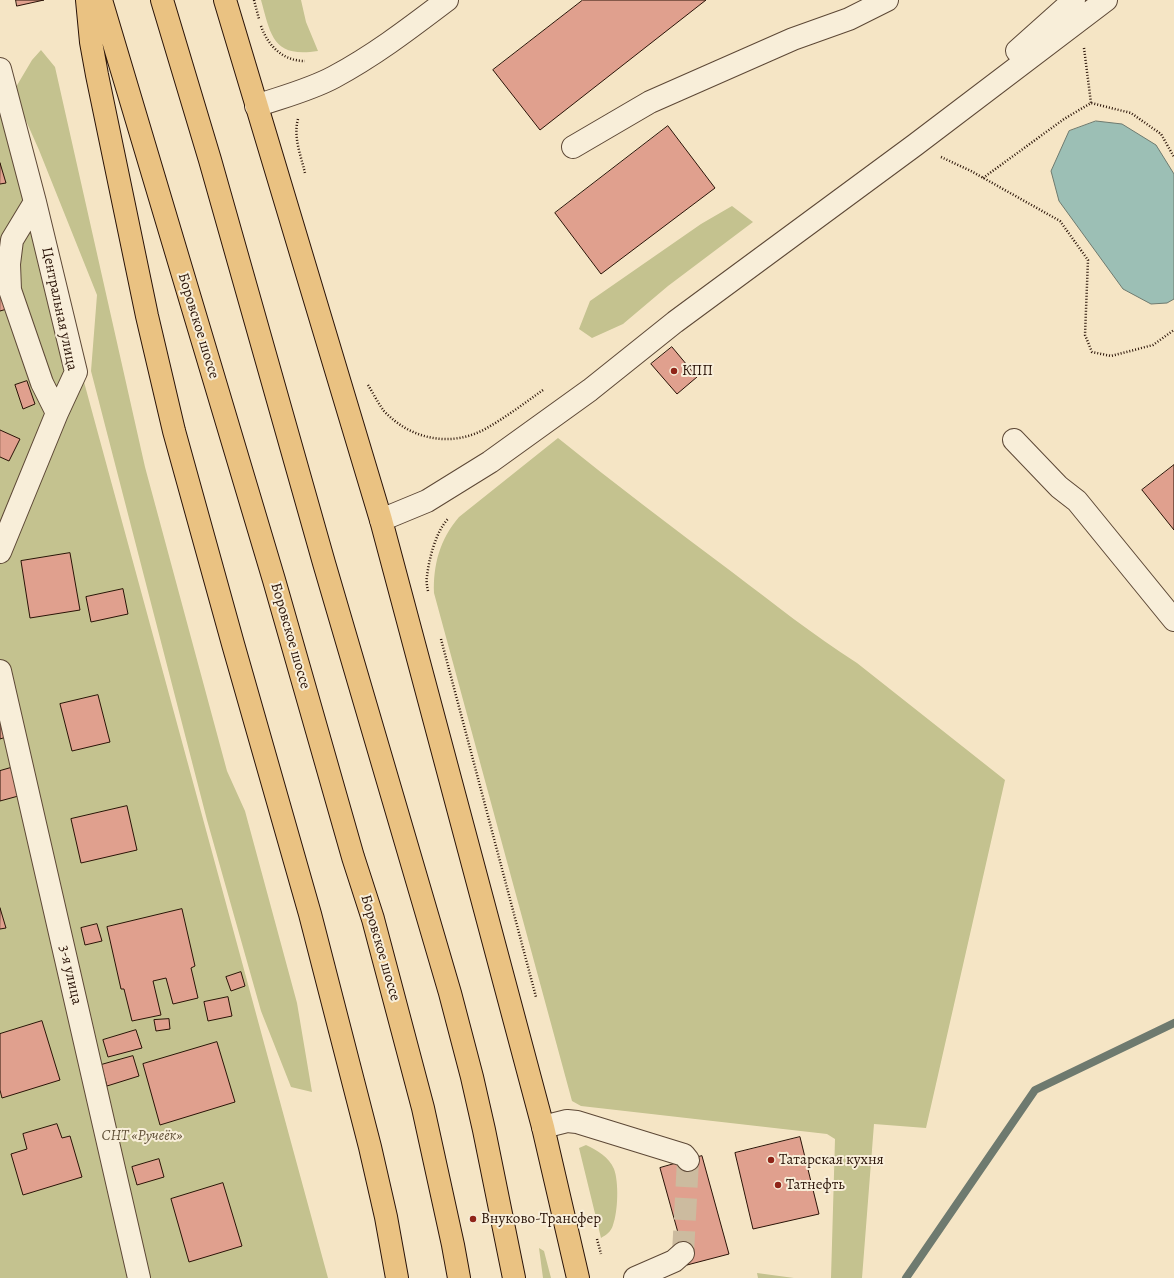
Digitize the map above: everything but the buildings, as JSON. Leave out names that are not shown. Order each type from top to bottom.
[{"type":"main road","points":[[87,0],[96,75],[147,316],[174,431],[310,914],[370,1147],[386,1217],[397,1278]]},
{"type":"main road","name":"Боровское шоссе","points":[[100,0],[274,580],[385,964],[426,1121],[459,1278]]},
{"type":"main road","points":[[162,0],[210,160],[324,563],[450,993],[484,1130],[514,1278]]},
{"type":"main road","points":[[225,0],[381,520],[543,1127],[578,1278]]},
{"type":"lane","points":[[256,106],[312,87],[333,78],[387,45],[446,0]]},
{"type":"lane","points":[[573,147],[650,102],[793,39],[849,18],[887,0]]},
{"type":"lane","points":[[869,179],[1030,40],[1077,10],[1106,0]]},
{"type":"lane","points":[[381,520],[427,501],[490,462],[590,390],[675,322],[915,145],[1077,10]]},
{"type":"lane","name":"Центральная улица","points":[[0,69],[35,202],[76,372],[57,413],[0,552]]},
{"type":"lane","points":[[35,202],[6,237],[10,290],[42,383],[57,413]]},
{"type":"lane","points":[[1014,440],[1059,487],[1077,501],[1174,620]]},
{"type":"lane","name":"3-я улица","points":[[0,671],[139,1278]]},
{"type":"lane","points":[[543,1127],[567,1120],[577,1122],[684,1155],[688,1160]]},
{"type":"lane","points":[[635,1278],[674,1261],[683,1253]]},
{"type":"path","points":[[254,0],[261,27],[268,42],[287,58],[298,61],[307,61]]},
{"type":"path","points":[[1077,10],[1091,103]]},
{"type":"path","points":[[983,178],[1064,119],[1091,103],[1131,113],[1161,134],[1174,157]]},
{"type":"path","points":[[299,117],[296,130],[306,176]]},
{"type":"path","points":[[915,145],[971,171],[1060,221],[1088,260],[1085,335],[1092,352],[1111,356],[1153,345],[1174,330]]},
{"type":"path","points":[[366,380],[384,410],[399,424],[408,430],[436,439],[466,436],[487,428],[545,389]]},
{"type":"path","points":[[428,592],[426,577],[430,562],[437,538],[444,523],[449,518]]},
{"type":"path","points":[[440,637],[525,950],[538,1004]]},
{"type":"green space","points":[[261,0],[301,0],[306,22],[318,51],[292,51],[276,42],[268,24]]},
{"type":"green space","points":[[41,50],[55,67],[145,467],[227,771],[245,811],[297,1003],[312,1092],[291,1087],[261,1011],[207,820],[91,371],[97,295],[23,114],[16,87],[32,60]]},
{"type":"green space","name":"СНТ «Ручеёк»","points":[[0,73],[35,202],[328,1278],[0,1278]]},
{"type":"green space","points":[[732,206],[753,222],[668,286],[623,324],[592,338],[579,329],[590,301],[701,224]]},
{"type":"green space","points":[[558,438],[644,506],[778,607],[857,663],[1005,780],[926,1128],[874,1124],[862,1278],[831,1278],[835,1139],[827,1134],[581,1106],[572,1101],[434,593],[436,562],[442,543],[452,525],[459,517]]},
{"type":"green space","points":[[586,1145],[606,1157],[614,1169],[617,1181],[615,1219],[610,1231],[601,1238],[579,1148]]},
{"type":"green space","points":[[539,1248],[544,1251],[551,1278],[543,1278]]},
{"type":"green space","points":[[757,1273],[794,1278],[758,1278]]},
{"type":"water","points":[[1096,121],[1122,124],[1156,145],[1174,174],[1174,299],[1167,303],[1151,304],[1123,289],[1059,201],[1051,171],[1069,131]]},
{"type":"waterway","points":[[906,1278],[1035,1090],[1174,1023]]},
{"type":"tunnel","points":[[683,1253],[688,1160]]},
{"type":"place","name":"КПП","points":[[674,371]]},
{"type":"place","name":"Татарская кухня","points":[[771,1160]]},
{"type":"place","name":"Татнефть","points":[[778,1185]]},
{"type":"place","name":"Внуково-Трансфер","points":[[473,1219]]}]
